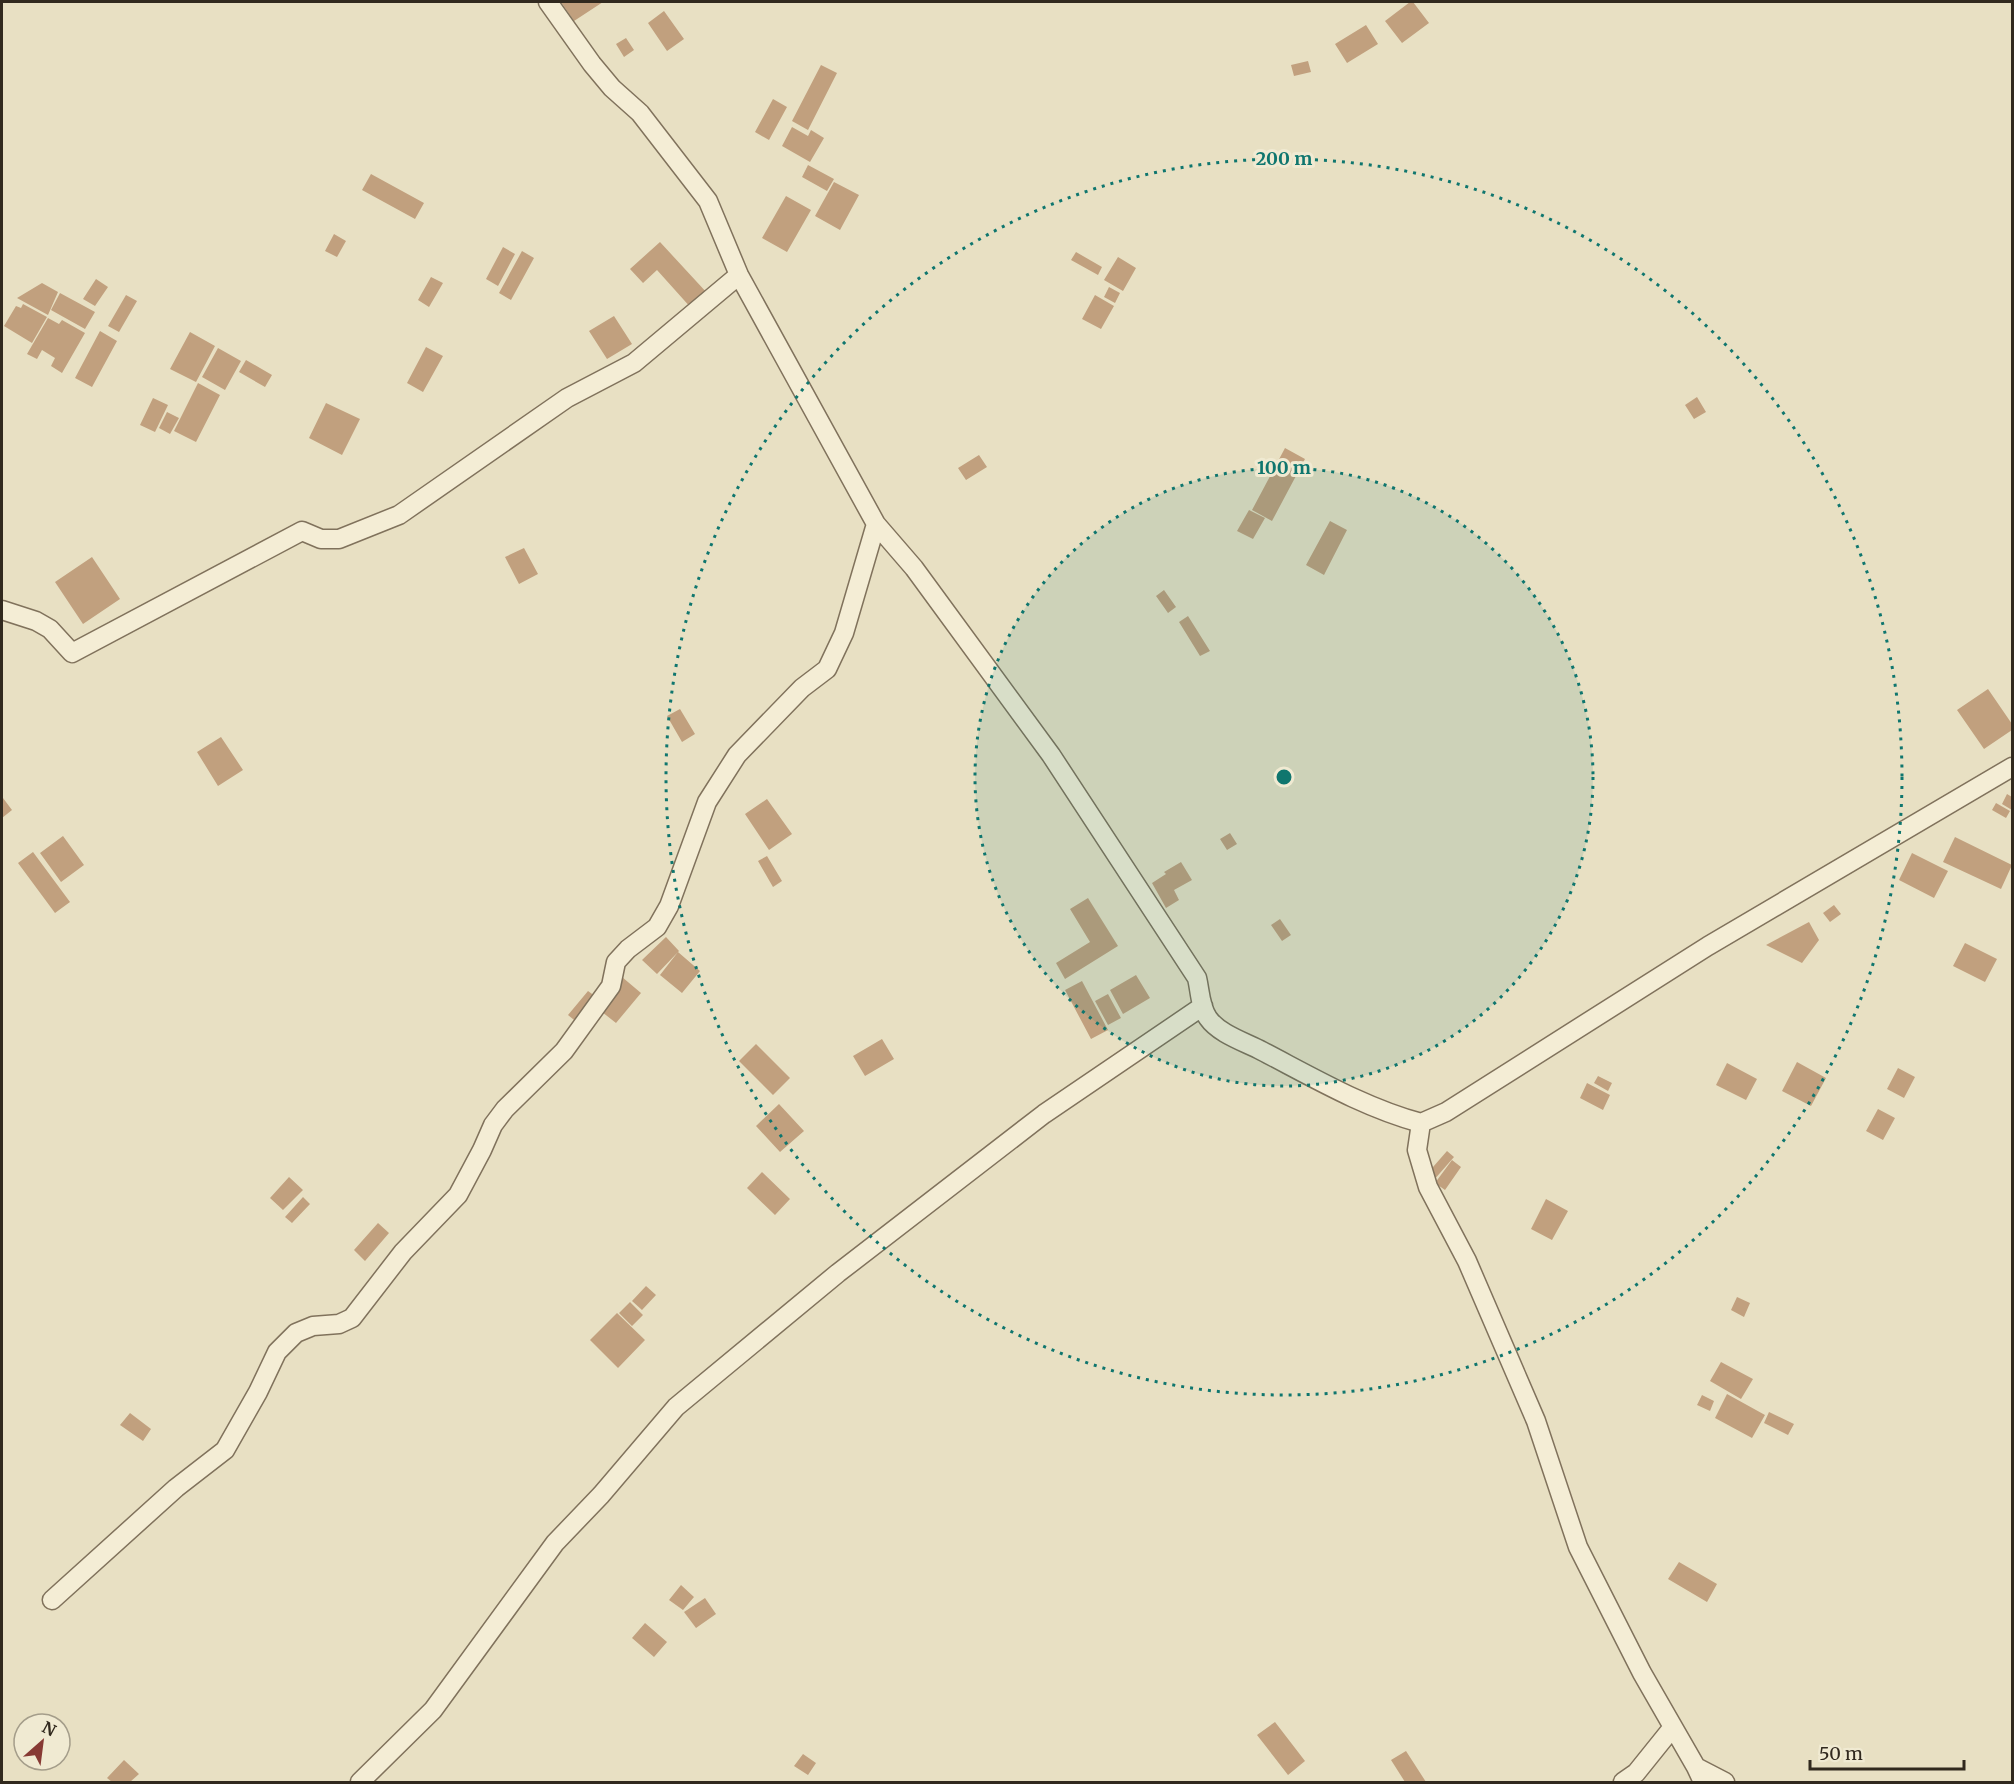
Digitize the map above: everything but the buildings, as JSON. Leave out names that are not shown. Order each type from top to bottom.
[{"type":"street","points":[[548,2],[599,72],[612,88],[640,113],[708,201],[739,275],[876,524],[914,568],[1051,755],[1197,978],[1208,1018],[1226,1033],[1331,1088],[1395,1116],[1422,1123],[1446,1112],[1708,946],[2013,767]]},
{"type":"street","points":[[2,610],[36,621],[50,629],[72,653],[302,531],[321,539],[339,539],[399,515],[567,398],[634,363],[739,275]]},
{"type":"street","points":[[52,1600],[176,1488],[225,1450],[258,1392],[277,1352],[296,1333],[313,1326],[339,1324],[352,1318],[403,1252],[458,1195],[493,1125],[505,1109],[564,1051],[611,986],[616,962],[628,949],[657,927],[669,906],[707,802],[737,755],[802,688],[826,669],[844,633],[876,524]]},
{"type":"street","points":[[360,1782],[433,1710],[555,1544],[601,1495],[676,1407],[838,1273],[1044,1114],[1203,1006]]},
{"type":"street","points":[[1422,1123],[1417,1150],[1428,1187],[1467,1261],[1536,1421],[1578,1547],[1642,1672],[1700,1774],[1725,1782]]},
{"type":"street","points":[[1623,1782],[1636,1773],[1673,1727]]}]
